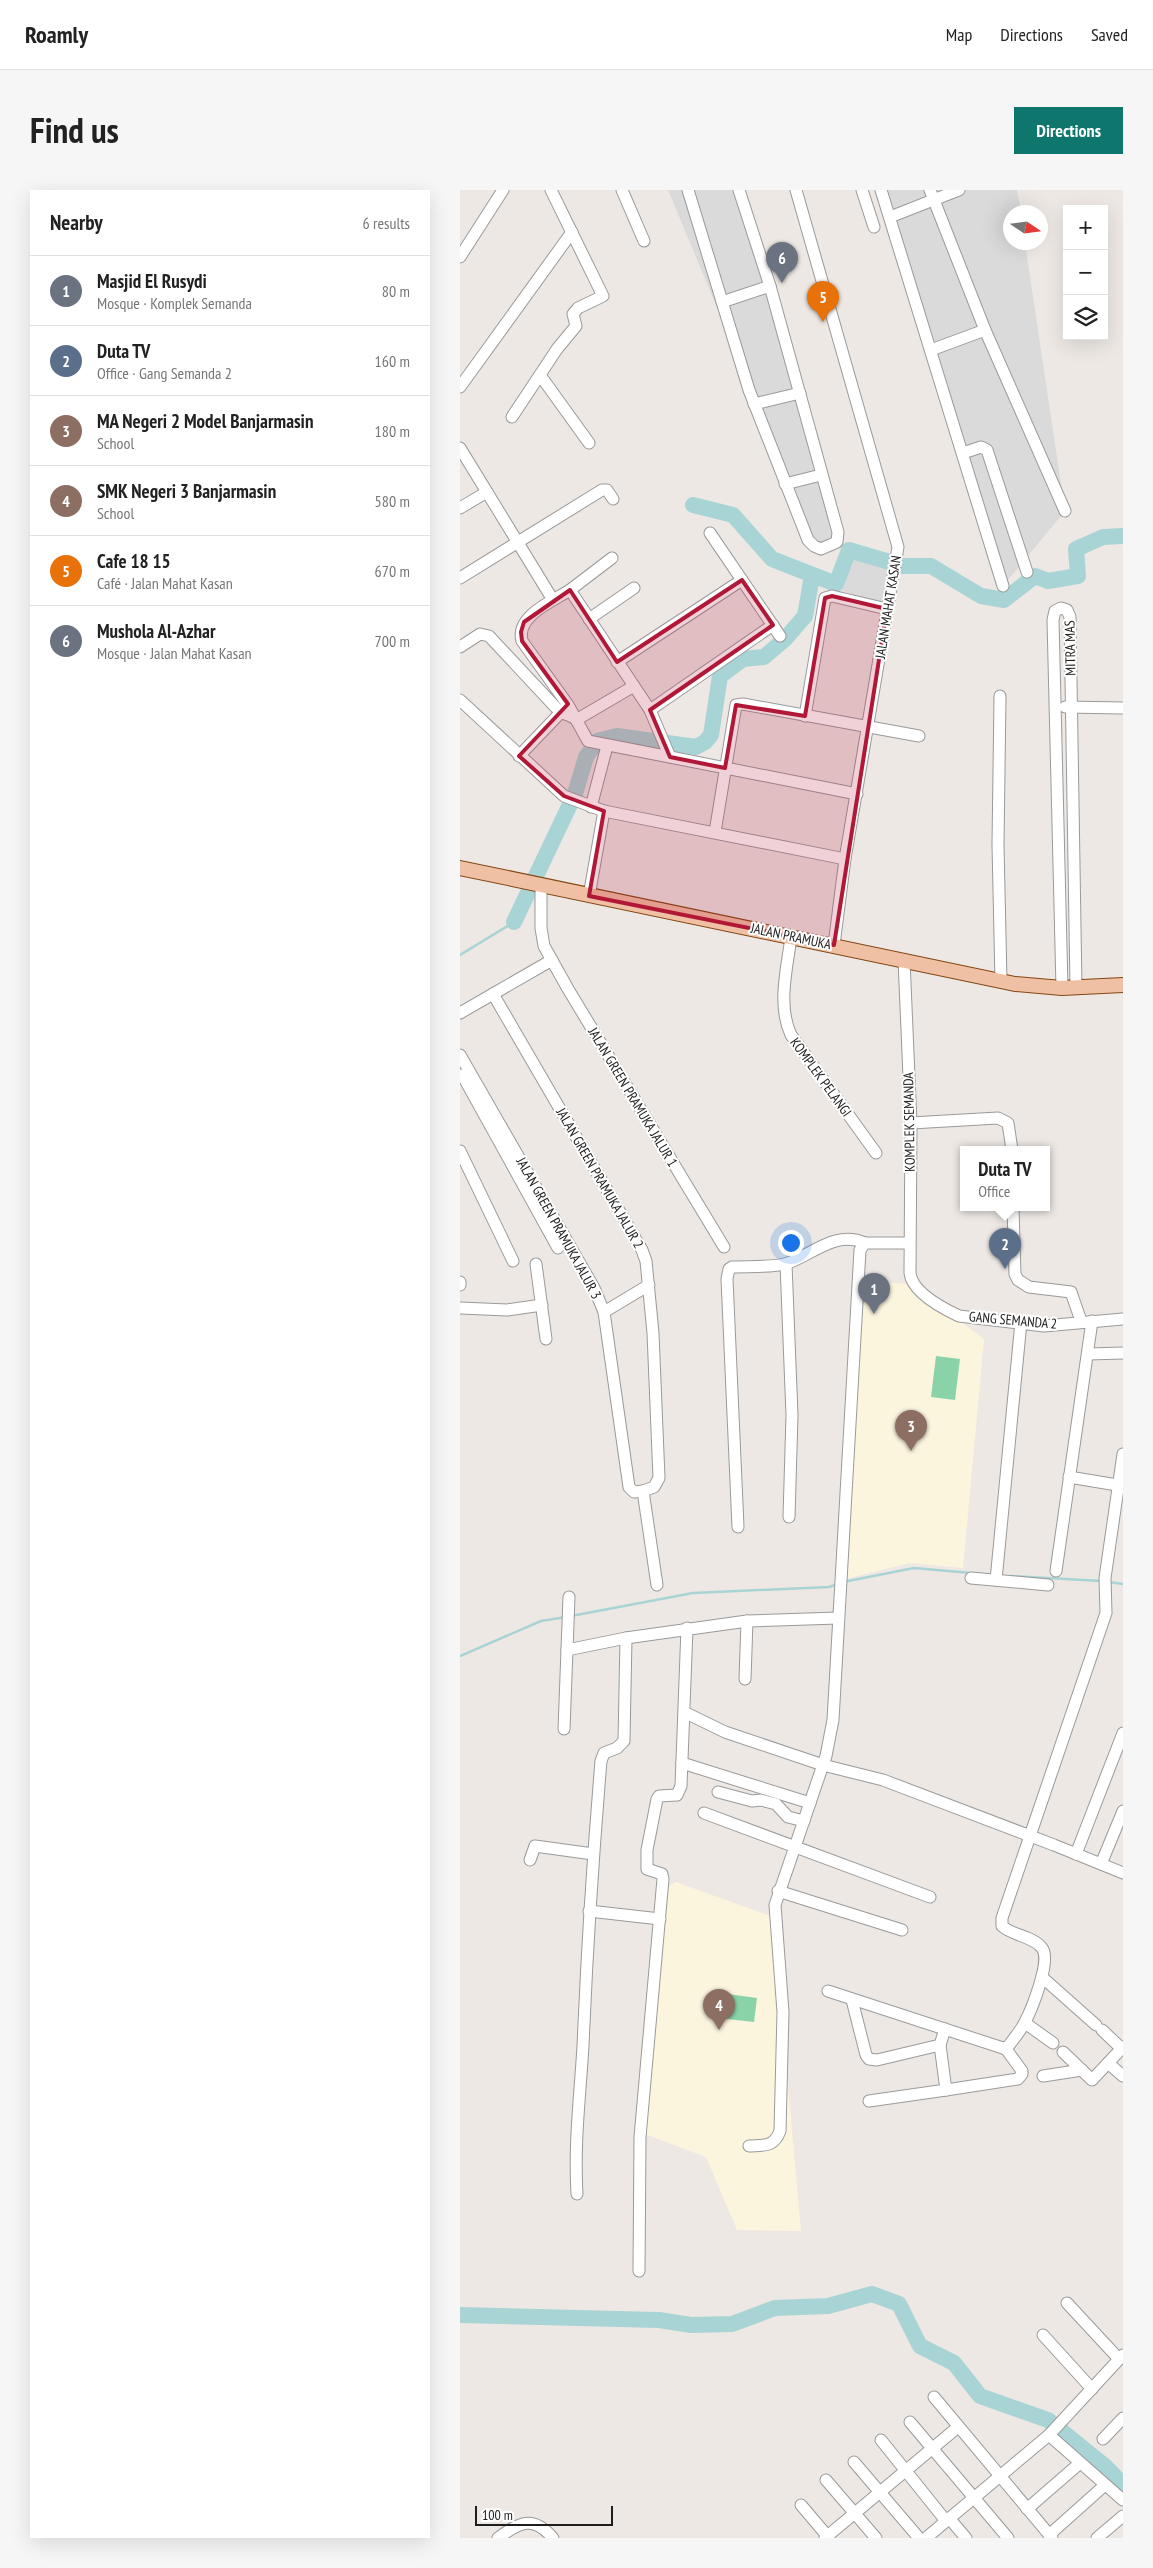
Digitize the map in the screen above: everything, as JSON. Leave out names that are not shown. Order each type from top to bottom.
[{"type":"main road","name":"JALAN PRAMUKA","points":[[460,868],[1001,981],[1062,988],[1123,985]]},
{"type":"street","points":[[460,257],[503,190]]},
{"type":"street","points":[[512,417],[576,326],[573,317],[575,311],[603,296],[551,190]]},
{"type":"street","points":[[622,190],[644,241]]},
{"type":"street","points":[[688,190],[754,404],[808,540],[814,546],[821,549],[833,545],[838,538],[770,286],[739,190]]},
{"type":"street","name":"JALAN MAHAT KASAN","points":[[796,190],[897,541],[895,571],[887,608],[845,859],[834,945]]},
{"type":"street","points":[[862,190],[874,227]]},
{"type":"street","points":[[881,190],[1004,586]]},
{"type":"street","points":[[890,218],[932,196],[959,190]]},
{"type":"street","points":[[932,196],[985,330],[1065,511]]},
{"type":"street","points":[[460,387],[572,232]]},
{"type":"street","points":[[722,302],[770,286]]},
{"type":"street","points":[[931,350],[985,330]]},
{"type":"street","points":[[540,375],[589,443]]},
{"type":"street","points":[[754,404],[800,393]]},
{"type":"street","points":[[963,453],[982,447],[987,450],[1027,572]]},
{"type":"street","points":[[460,448],[516,543],[553,600]]},
{"type":"street","points":[[785,484],[821,475]]},
{"type":"street","points":[[460,578],[602,490],[607,490],[613,499]]},
{"type":"street","points":[[460,508],[486,492]]},
{"type":"street","points":[[710,532],[780,636]]},
{"type":"street","points":[[564,708],[521,636],[524,622],[612,558]]},
{"type":"street","points":[[617,662],[742,580]]},
{"type":"street","points":[[588,619],[634,588]]},
{"type":"street","points":[[570,590],[650,710],[667,748]]},
{"type":"street","points":[[806,716],[825,598],[832,596],[887,608]]},
{"type":"street","name":"MITRA MAS","points":[[1062,988],[1053,620],[1055,611],[1061,608],[1067,610],[1070,617],[1076,988]]},
{"type":"street","points":[[650,710],[773,625]]},
{"type":"street","points":[[460,647],[480,634],[489,636],[575,719],[584,736],[599,744],[667,748],[725,768],[857,794]]},
{"type":"street","points":[[575,719],[634,686]]},
{"type":"street","points":[[1000,696],[998,845],[1001,981]]},
{"type":"street","points":[[460,700],[564,796],[604,811],[845,859]]},
{"type":"street","points":[[715,832],[736,705],[743,704],[919,736]]},
{"type":"street","points":[[1056,706],[1123,708]]},
{"type":"street","points":[[519,756],[564,708]]},
{"type":"street","points":[[586,805],[599,744]]},
{"type":"street","points":[[589,896],[604,811]]},
{"type":"street","points":[[1059,821],[1072,821]]},
{"type":"street","name":"JALAN GREEN PRAMUKA JALUR 1","points":[[538,885],[540,928],[544,946],[573,998],[724,1247]]},
{"type":"street","name":"KOMPLEK PELANGI","points":[[791,936],[782,1011],[786,1024],[791,1036],[876,1152]]},
{"type":"street","points":[[460,1013],[552,960]]},
{"type":"street","name":"KOMPLEK SEMANDA","points":[[904,960],[911,1123],[910,1273],[913,1284]]},
{"type":"street","name":"JALAN GREEN PRAMUKA JALUR 2","points":[[493,994],[642,1250],[649,1272],[659,1478],[654,1487],[643,1491]]},
{"type":"street","name":"JALAN GREEN PRAMUKA JALUR 3","points":[[460,1055],[581,1264],[604,1312],[629,1487],[634,1492],[643,1491]]},
{"type":"street","points":[[460,1076],[464,1078],[558,1248]]},
{"type":"street","points":[[911,1123],[998,1118],[1008,1122],[1011,1146]]},
{"type":"street","points":[[460,1151],[513,1261]]},
{"type":"street","points":[[1014,1211],[1015,1274],[1018,1280],[1029,1287],[1071,1292],[1086,1321],[1088,1354],[1056,1571]]},
{"type":"street","points":[[738,1527],[728,1273],[732,1267],[786,1264],[813,1250],[842,1240],[857,1240],[865,1243],[910,1243]]},
{"type":"street","points":[[750,2146],[770,2145],[777,2140],[780,2131],[783,2012],[782,1968],[775,1912],[778,1891],[823,1765],[833,1720],[856,1285],[860,1250],[865,1243]]},
{"type":"street","points":[[536,1264],[546,1339]]},
{"type":"street","points":[[786,1264],[792,1415],[789,1517]]},
{"type":"street","name":"GANG SEMANDA 2","points":[[913,1284],[946,1310],[958,1316],[1044,1326],[1086,1321],[1123,1320]]},
{"type":"street","points":[[604,1312],[649,1285]]},
{"type":"street","points":[[460,1308],[501,1310],[542,1306]]},
{"type":"street","points":[[997,1576],[1021,1322]]},
{"type":"street","points":[[1088,1354],[1123,1353]]},
{"type":"street","points":[[1006,2049],[1025,2023],[1042,1977],[1046,1957],[1042,1947],[1005,1929],[1002,1924],[1106,1613],[1104,1581],[1123,1454]]},
{"type":"street","points":[[1069,1477],[1117,1485]]},
{"type":"street","points":[[643,1491],[657,1585]]},
{"type":"street","points":[[971,1578],[997,1576],[1048,1586]]},
{"type":"street","points":[[564,1729],[569,1597]]},
{"type":"street","points":[[567,1650],[687,1628],[747,1621],[838,1618]]},
{"type":"street","points":[[745,1679],[747,1621]]},
{"type":"street","points":[[639,2271],[640,2137],[663,1875],[647,1869],[647,1850],[657,1799],[659,1796],[673,1796],[680,1793],[686,1714],[687,1628]]},
{"type":"street","points":[[577,2194],[576,2131],[589,1911],[601,1761],[604,1753],[621,1745],[625,1732],[626,1638]]},
{"type":"street","points":[[686,1714],[725,1732],[823,1765],[883,1780],[1031,1836],[1123,1874]]},
{"type":"street","points":[[1076,1854],[1123,1733]]},
{"type":"street","points":[[682,1763],[810,1803]]},
{"type":"street","points":[[718,1792],[752,1802],[761,1800],[776,1804],[788,1816],[804,1821]]},
{"type":"street","points":[[1101,1864],[1123,1811]]},
{"type":"street","points":[[704,1813],[930,1897]]},
{"type":"street","points":[[530,1860],[535,1846],[593,1854]]},
{"type":"street","points":[[778,1891],[902,1930]]},
{"type":"street","points":[[589,1911],[660,1919]]},
{"type":"street","points":[[1042,1977],[1122,2048],[1092,2080],[1064,2052]]},
{"type":"street","points":[[828,1990],[852,2000],[1006,2049],[1022,2070],[1022,2074],[1018,2079],[869,2101]]},
{"type":"street","points":[[852,2000],[866,2055],[869,2059],[877,2060],[940,2045]]},
{"type":"street","points":[[1025,2023],[1053,2043]]},
{"type":"street","points":[[945,2029],[940,2045],[946,2090]]},
{"type":"street","points":[[1108,2063],[1123,2076]]},
{"type":"street","points":[[1043,2076],[1082,2070]]},
{"type":"street","points":[[926,2538],[1052,2432],[1121,2357],[1067,2303]]},
{"type":"street","points":[[1043,2335],[1092,2389]]},
{"type":"street","points":[[934,2397],[1050,2536],[1105,2485]]},
{"type":"street","points":[[1103,2439],[1123,2418]]},
{"type":"street","points":[[910,2422],[1008,2538]]},
{"type":"street","points":[[801,2505],[827,2537],[958,2427]]},
{"type":"street","points":[[1052,2432],[1080,2463],[1123,2500]]},
{"type":"street","points":[[882,2440],[905,2470],[966,2538]]},
{"type":"street","points":[[854,2462],[919,2538]]},
{"type":"street","points":[[1027,2509],[1080,2463]]},
{"type":"street","points":[[826,2480],[876,2538]]},
{"type":"street","points":[[1097,2538],[1123,2516]]},
{"type":"street","points":[[498,2538],[516,2525],[527,2523],[546,2530],[554,2538]]},
{"type":"highlighted area","points":[[742,580],[773,625],[650,710],[670,757],[725,768],[736,705],[805,716],[825,598],[832,596],[887,609],[834,945],[589,896],[604,811],[564,796],[519,756],[568,704],[522,641],[521,632],[524,622],[570,590],[617,662]]},
{"type":"shaded area","points":[[668,190],[738,190],[838,538],[817,548]]},
{"type":"shaded area","points":[[879,190],[1017,190],[1020,205],[1003,205],[1003,250],[1026,250],[1065,511],[1003,586]]},
{"type":"shaded area","points":[[849,550],[861,558],[891,566],[882,603],[842,591],[849,564]]},
{"type":"shaded area","points":[[860,1281],[910,1284],[984,1339],[963,1568],[910,1563],[841,1580]]},
{"type":"shaded area","points":[[676,1882],[773,1917],[801,2231],[737,2230],[706,2157],[645,2134],[667,1888]]},
{"type":"green space","points":[[936,1356],[960,1359],[955,1400],[931,1397]]},
{"type":"green space","points":[[713,1992],[757,1998],[754,2022],[710,2017]]},
{"type":"waterway","points":[[693,505],[733,515],[772,559],[836,584],[849,550],[903,566],[931,566],[981,596],[1004,600],[1035,576],[1048,581],[1078,576],[1076,549],[1103,537],[1123,536]]},
{"type":"waterway","points":[[514,922],[575,794],[586,757],[597,741],[617,736],[696,747],[705,742],[711,735],[720,676],[743,659],[764,657],[785,639],[805,616],[812,576]]},
{"type":"waterway","points":[[460,955],[514,922]]},
{"type":"waterway","points":[[843,1582],[914,1568],[971,1573]]},
{"type":"waterway","points":[[1011,1576],[1101,1581]]},
{"type":"waterway","points":[[1109,1582],[1123,1584]]},
{"type":"waterway","points":[[571,1616],[693,1593],[829,1587],[838,1584]]},
{"type":"waterway","points":[[460,1656],[541,1621],[566,1617]]},
{"type":"waterway","points":[[460,2315],[659,2320],[691,2325],[732,2324],[775,2308],[828,2306],[872,2294],[899,2304],[920,2346],[954,2363],[980,2396],[1048,2420],[1106,2467],[1123,2485]]},
{"type":"place","name":"Mushola Al-Azhar","points":[[782,283]]},
{"type":"place","name":"Cafe 18 15","points":[[823,322]]},
{"type":"place","name":"Duta TV","points":[[1005,1269]]},
{"type":"place","name":"Masjid El Rusydi","points":[[874,1314]]},
{"type":"place","name":"MA Negeri 2 Model Banjarmasin","points":[[911,1451]]},
{"type":"place","name":"SMK Negeri 3 Banjarmasin","points":[[719,2030]]}]
